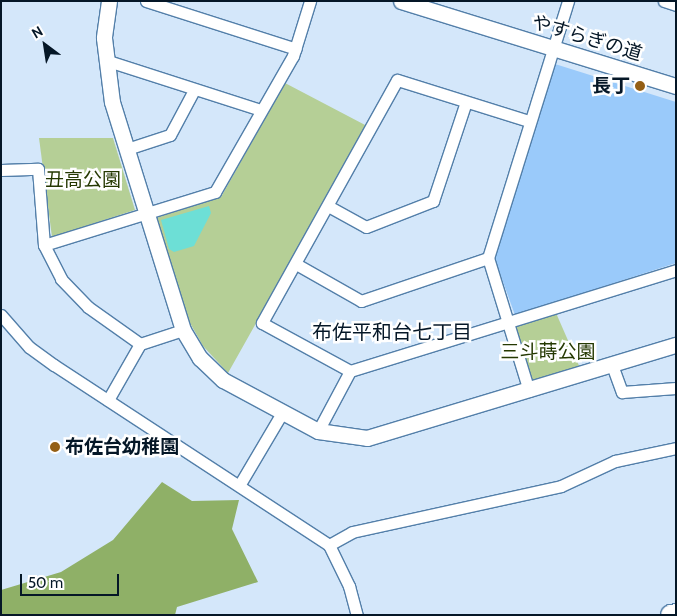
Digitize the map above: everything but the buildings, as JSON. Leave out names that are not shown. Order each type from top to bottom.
[{"type":"highway","points":[[671,615],[676,614]]},
{"type":"street","points":[[109,1],[105,60],[112,102],[183,330],[211,370],[282,413],[318,431],[367,438],[529,391],[676,345]]},
{"type":"street","points":[[146,1],[296,49]]},
{"type":"street","points":[[44,245],[215,192],[296,49],[310,1]]},
{"type":"street","name":"やすらぎの道","points":[[401,1],[432,6],[553,48],[676,86]]},
{"type":"street","points":[[529,391],[488,258],[529,121],[568,1]]},
{"type":"street","points":[[664,1],[676,5]]},
{"type":"street","points":[[105,60],[261,110]]},
{"type":"street","points":[[529,121],[397,80],[262,323],[350,371],[508,324],[676,270]]},
{"type":"street","points":[[127,150],[170,135],[194,90]]},
{"type":"street","points":[[328,206],[366,227],[433,201],[466,102]]},
{"type":"street","points":[[1,170],[38,169],[44,245],[73,294],[140,344]]},
{"type":"street","points":[[296,264],[360,301],[488,258]]},
{"type":"street","points":[[1,315],[29,347],[240,484],[329,546],[349,586],[357,615]]},
{"type":"street","points":[[108,400],[140,344],[183,330]]},
{"type":"street","points":[[612,365],[622,392],[676,388]]},
{"type":"street","points":[[318,431],[350,371]]},
{"type":"street","points":[[240,484],[282,413]]},
{"type":"street","points":[[329,546],[352,532],[561,486],[614,461],[676,448]]},
{"type":"green space","points":[[285,83],[367,126],[228,373],[203,346],[190,323],[156,218],[221,197]]},
{"type":"green space","name":"丑高公園","points":[[39,138],[113,138],[135,210],[52,237]]},
{"type":"green space","name":"三斗蒔公園","points":[[556,313],[580,368],[533,382],[515,325]]},
{"type":"green space","points":[[162,482],[192,501],[239,500],[232,529],[258,582],[177,607],[175,615],[1,615],[1,590],[61,572],[113,540]]},
{"type":"water","points":[[555,64],[676,102],[676,263],[515,315],[494,257]]},
{"type":"place","name":"長丁","points":[[640,86]]},
{"type":"place","name":"布佐台幼稚園","points":[[55,447]]},
{"type":"district","name":"布佐平和台七丁目","points":[[392,332]]}]
